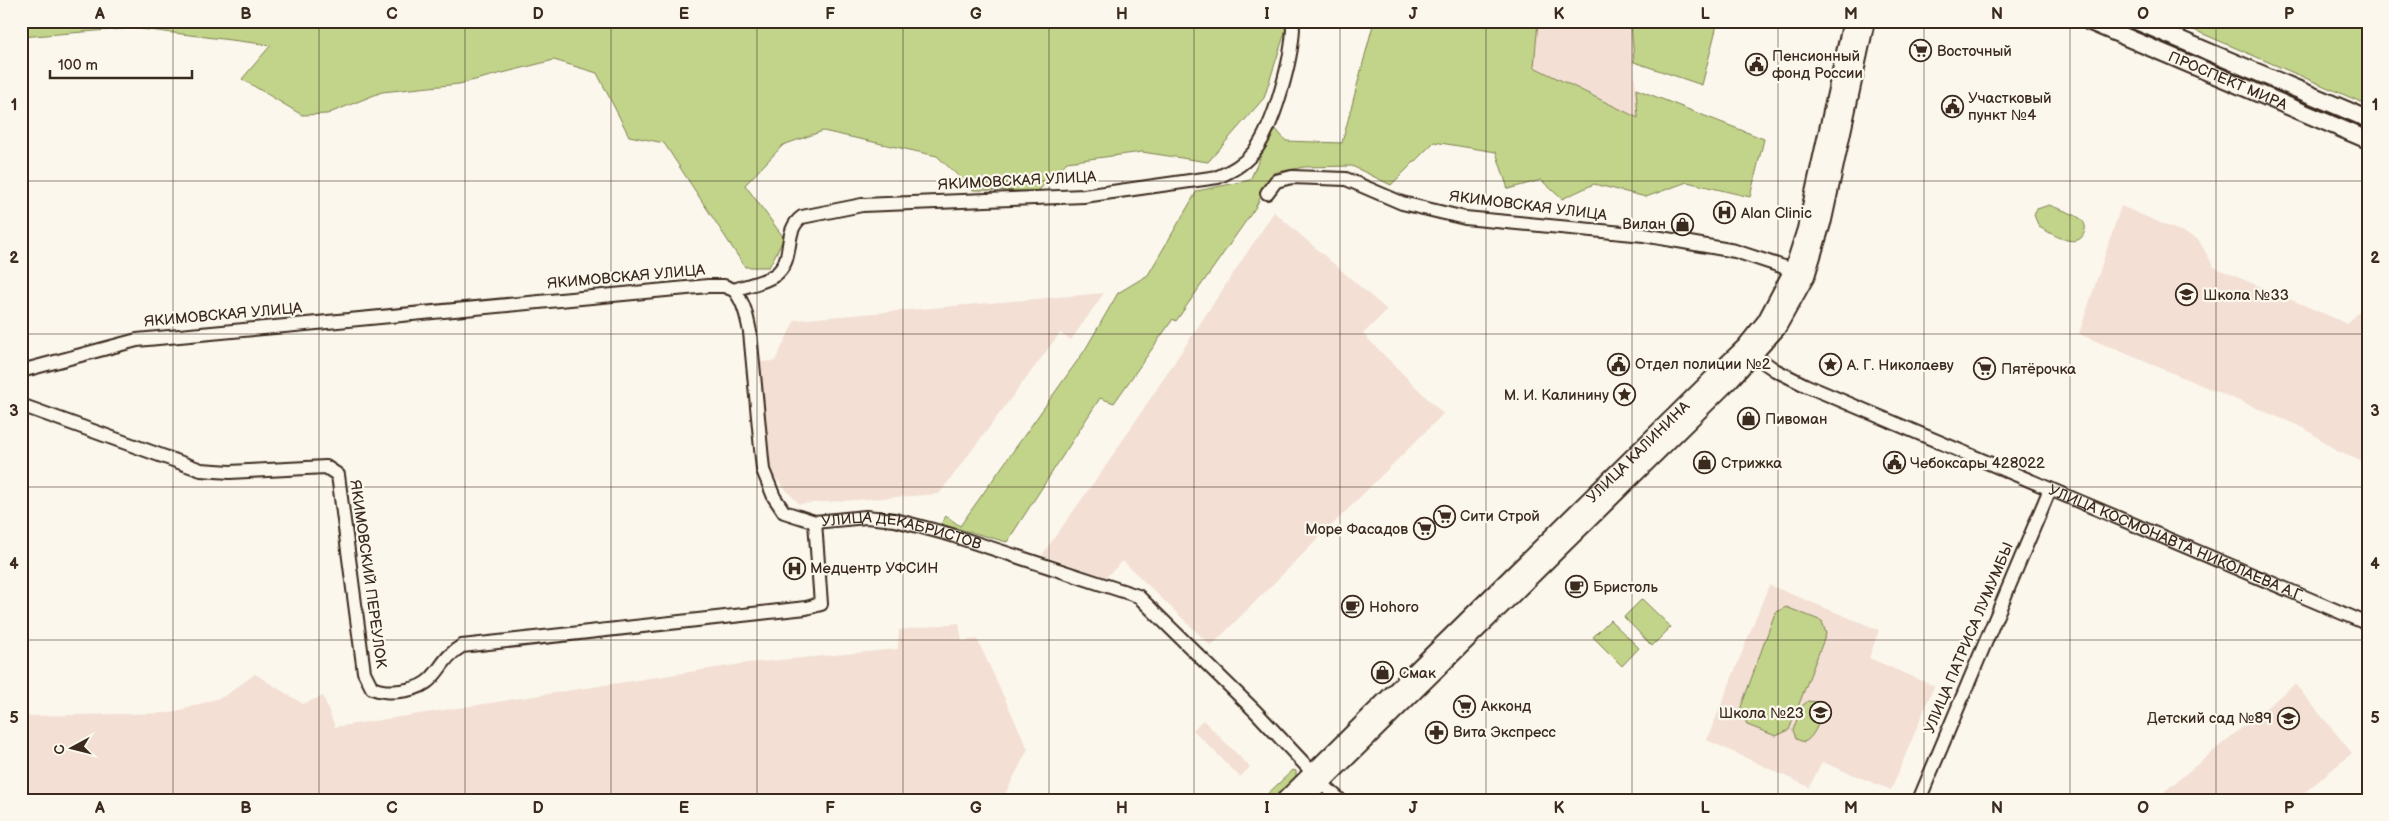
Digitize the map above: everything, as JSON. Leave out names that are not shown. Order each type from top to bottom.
[{"type":"main road","name":"УЛИЦА КАЛИНИНА","points":[[1750,351],[1793,270],[1808,220],[1852,21]]},
{"type":"main road","name":"УЛИЦА КАЛИНИНА","points":[[1285,800],[1317,778],[1750,351],[1778,328],[1806,276],[1823,220],[1866,21]]},
{"type":"main road","name":"ПРОСПЕКТ МИРА","points":[[2088,21],[2368,140]]},
{"type":"main road","name":"ПРОСПЕКТ МИРА","points":[[2136,21],[2368,119]]},
{"type":"main road","points":[[2262,95],[2269,77]]},
{"type":"main road","name":"УЛИЦА КАЛИНИНА","points":[[1304,800],[1317,778]]},
{"type":"street","name":"ЯКИМОВСКАЯ УЛИЦА","points":[[21,371],[137,340],[708,286],[724,286],[734,290],[776,274],[790,252],[791,230],[795,222],[802,217],[862,205],[1084,196],[1218,177],[1237,168],[1252,154],[1266,134],[1290,51],[1293,21]]},
{"type":"street","name":"ЯКИМОВСКАЯ УЛИЦА","points":[[1267,193],[1276,181],[1292,177],[1346,179],[1402,202],[1465,218],[1644,235],[1735,251],[1793,270]]},
{"type":"street","points":[[734,290],[746,312],[750,332],[760,450],[767,482],[784,512],[815,522]]},
{"type":"street","name":"УЛИЦА КОСМОНАВТА НИКОЛАЕВА А.Г.","points":[[1750,351],[1775,370],[1805,385],[2368,624]]},
{"type":"street","name":"ЯКИМОВСКИЙ ПЕРЕУЛОК","points":[[21,405],[201,470],[230,472],[326,467],[338,475],[364,672],[372,688],[387,692],[408,690],[427,684],[452,651],[462,646]]},
{"type":"street","name":"УЛИЦА ПАТРИСА ЛУМУМБЫ","points":[[1919,800],[2050,489]]},
{"type":"street","name":"УЛИЦА ДЕКАБРИСТОВ","points":[[462,646],[806,608],[821,604],[815,522],[883,518],[948,534],[1138,596],[1256,712],[1340,800]]},
{"type":"shaded area","points":[[1538,21],[1631,21],[1638,118],[1534,67]]},
{"type":"shaded area","name":"Школа №33","points":[[2121,206],[2198,239],[2214,267],[2348,324],[2361,309],[2368,295],[2368,464],[2337,451],[2304,428],[2079,334]]},
{"type":"shaded area","points":[[1274,212],[1387,310],[1363,334],[1443,414],[1211,646],[1123,561],[1106,577],[1042,555],[1105,467]]},
{"type":"shaded area","points":[[1104,293],[1071,340],[1060,333],[939,494],[799,504],[770,472],[760,362],[775,361],[795,320]]},
{"type":"shaded area","name":"Школа №23","points":[[1769,585],[1879,630],[1869,658],[1934,686],[1891,790],[1822,762],[1809,787],[1707,740]]},
{"type":"shaded area","points":[[959,623],[962,641],[977,639],[1028,749],[1002,800],[25,800],[21,773],[21,746],[27,737],[25,716],[171,713],[225,696],[255,674],[303,704],[323,696],[335,727],[748,663],[898,649],[899,630]]},
{"type":"shaded area","name":"Детский сад №89","points":[[2295,684],[2352,753],[2304,793],[2299,800],[2154,800]]},
{"type":"shaded area","points":[[1203,720],[1250,767],[1240,777],[1193,730]]},
{"type":"green space","points":[[21,21],[1284,21],[1286,29],[1264,98],[1208,162],[1142,152],[1067,162],[1038,191],[973,190],[937,156],[823,131],[783,145],[745,185],[784,238],[769,267],[745,267],[664,143],[629,136],[597,73],[554,60],[459,84],[382,92],[327,114],[302,115],[242,79],[271,45],[133,28],[21,37]]},
{"type":"green space","points":[[1374,21],[1538,21],[1534,67],[1638,118],[1636,89],[1764,139],[1750,197],[1687,182],[1646,197],[1594,184],[1562,199],[1541,180],[1508,189],[1496,152],[1434,142],[1391,185],[1352,166],[1304,167],[1273,173],[1255,208],[1176,321],[1173,319],[1114,403],[1100,398],[1007,542],[941,524],[946,516],[960,526],[1085,350],[1118,293],[1148,275],[1197,191],[1250,180],[1274,127],[1286,141],[1342,143]]},
{"type":"green space","points":[[1631,21],[1718,21],[1702,85],[1634,62]]},
{"type":"green space","points":[[2107,21],[2117,21],[2259,82],[2257,86]]},
{"type":"green space","points":[[2180,21],[2368,21],[2368,105],[2187,27]]},
{"type":"green space","points":[[2273,87],[2368,127],[2368,132],[2272,91]]},
{"type":"green space","points":[[2049,205],[2081,219],[2085,227],[2082,237],[2071,241],[2058,237],[2039,227],[2034,215],[2037,209]]},
{"type":"green space","points":[[1642,599],[1671,627],[1652,646],[1624,617]]},
{"type":"green space","points":[[1786,607],[1822,621],[1826,634],[1789,730],[1776,736],[1747,725],[1741,707],[1775,613]]},
{"type":"green space","points":[[1610,620],[1639,648],[1622,666],[1593,637]]},
{"type":"green space","points":[[1808,701],[1817,702],[1820,718],[1812,735],[1804,742],[1796,739],[1793,730],[1802,706]]},
{"type":"green space","points":[[1293,770],[1296,771],[1296,778],[1274,800],[1261,800]]},
{"type":"place","name":"Восточный","points":[[1921,51]]},
{"type":"place","name":"Пенсионный фонд России","points":[[1756,65]]},
{"type":"place","name":"Участковый пункт №4","points":[[1952,107]]},
{"type":"place","name":"Alan Clinic","points":[[1725,213]]},
{"type":"place","name":"Вилан","points":[[1682,224]]},
{"type":"place","name":"Школа №33","points":[[2187,295]]},
{"type":"place","name":"Отдел полиции №2","points":[[1619,364]]},
{"type":"place","name":"А. Г. Николаеву","points":[[1831,365]]},
{"type":"place","name":"Пятёрочка","points":[[1985,369]]},
{"type":"place","name":"М. И. Калинину","points":[[1625,395]]},
{"type":"place","name":"Пивоман","points":[[1749,419]]},
{"type":"place","name":"Стрижка","points":[[1705,463]]},
{"type":"place","name":"Чебоксары 428022","points":[[1894,463]]},
{"type":"place","name":"Сити Строй","points":[[1444,516]]},
{"type":"place","name":"Море Фасадов","points":[[1424,529]]},
{"type":"place","name":"Медцентр УФСИН","points":[[794,568]]},
{"type":"place","name":"Бристоль","points":[[1577,587]]},
{"type":"place","name":"Hohoro","points":[[1353,607]]},
{"type":"place","name":"Смак","points":[[1383,673]]},
{"type":"place","name":"Акконд","points":[[1465,706]]},
{"type":"place","name":"Школа №23","points":[[1820,713]]},
{"type":"place","name":"Детский сад №89","points":[[2288,718]]},
{"type":"place","name":"Вита Экспресс","points":[[1437,732]]}]
